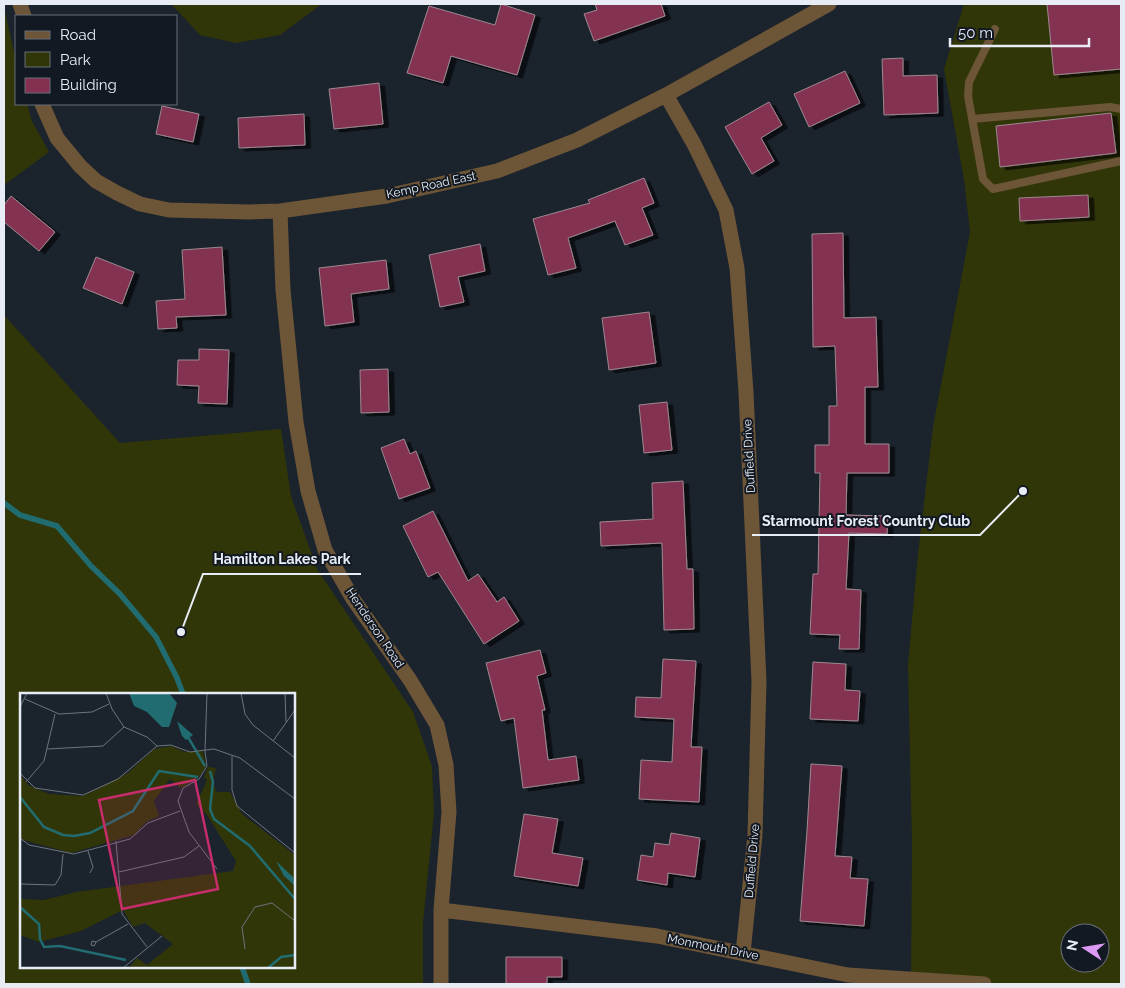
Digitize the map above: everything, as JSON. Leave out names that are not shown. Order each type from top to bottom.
[{"type":"street","name":"Kemp Road East","points":[[42,105],[57,138],[80,166],[96,181],[140,204],[169,210],[280,211],[387,196],[497,171],[577,140],[666,95],[828,4]]},
{"type":"street","name":"Duffield Drive","points":[[666,95],[694,144],[726,210],[737,268],[746,392],[759,681],[755,835],[743,953]]},
{"type":"street","name":"Henderson Road","points":[[280,211],[284,290],[296,422],[308,491],[325,550],[353,599],[410,680],[437,725],[444,757],[449,812],[441,910],[440,984]]},
{"type":"street","name":"Monmouth Drive","points":[[441,910],[657,936],[848,975],[984,984]]},
{"type":"lane","points":[[995,29],[969,82],[968,96],[984,179],[993,190],[1121,161]]},
{"type":"lane","points":[[972,119],[1110,107],[1121,110]]},
{"type":"green space","points":[[171,4],[322,4],[280,35],[236,43],[200,35]]},
{"type":"green space","points":[[964,4],[1121,4],[1121,984],[911,984],[912,845],[908,665],[918,554],[933,427],[970,232],[964,179],[944,69]]},
{"type":"green space","points":[[4,7],[15,56],[15,105],[27,105],[32,121],[49,152],[4,185]]},
{"type":"green space","points":[[4,315],[120,443],[281,429],[291,496],[317,569],[413,712],[432,766],[434,813],[423,923],[423,984],[4,984]]},
{"type":"building","points":[[501,4],[535,15],[517,75],[451,56],[443,83],[407,73],[429,6],[495,25]]},
{"type":"building","points":[[595,4],[661,4],[665,16],[594,41],[584,14],[597,10]]},
{"type":"building","points":[[1047,4],[1121,4],[1121,69],[1054,75]]},
{"type":"building","points":[[903,58],[903,76],[937,75],[938,113],[884,115],[882,59]]},
{"type":"building","points":[[845,71],[860,103],[809,127],[794,94]]},
{"type":"building","points":[[379,83],[383,124],[334,129],[329,89]]},
{"type":"building","points":[[769,102],[782,125],[761,138],[774,161],[752,174],[725,127]]},
{"type":"building","points":[[162,106],[199,114],[193,142],[156,134]]},
{"type":"building","points":[[1111,113],[1116,153],[1000,167],[996,126]]},
{"type":"building","points":[[304,114],[305,145],[239,148],[238,118]]},
{"type":"building","points":[[644,178],[654,203],[642,208],[653,235],[625,245],[615,221],[568,238],[576,268],[548,275],[533,219],[590,203],[588,200]]},
{"type":"building","points":[[1088,195],[1089,217],[1020,221],[1019,198]]},
{"type":"building","points":[[11,196],[55,232],[39,251],[4,222],[4,205]]},
{"type":"building","points":[[843,233],[844,318],[876,317],[878,387],[865,387],[865,444],[889,444],[889,473],[847,473],[846,515],[888,516],[887,534],[849,533],[846,589],[861,590],[859,649],[839,649],[840,635],[810,634],[813,574],[818,574],[820,473],[815,473],[815,445],[829,445],[829,406],[837,406],[835,346],[813,347],[812,234]]},
{"type":"building","points":[[480,244],[485,271],[458,277],[464,302],[440,307],[429,255]]},
{"type":"building","points":[[222,247],[226,315],[176,317],[177,328],[158,329],[156,301],[185,299],[182,250]]},
{"type":"building","points":[[96,257],[134,272],[122,304],[83,288]]},
{"type":"building","points":[[386,260],[389,289],[351,294],[354,322],[325,326],[319,268]]},
{"type":"building","points":[[649,312],[656,363],[609,370],[602,318]]},
{"type":"building","points":[[199,349],[229,350],[227,404],[198,403],[199,386],[177,385],[178,360],[199,360]]},
{"type":"building","points":[[388,369],[389,412],[361,413],[360,370]]},
{"type":"building","points":[[667,402],[672,450],[644,453],[639,405]]},
{"type":"building","points":[[404,439],[410,454],[416,451],[430,488],[399,499],[381,448]]},
{"type":"building","points":[[683,481],[687,569],[693,569],[694,629],[664,630],[662,543],[601,546],[600,522],[653,519],[652,483]]},
{"type":"building","points":[[433,511],[468,581],[478,574],[497,602],[504,597],[519,621],[484,644],[438,572],[428,577],[403,526]]},
{"type":"building","points":[[540,650],[546,673],[537,676],[545,710],[542,710],[548,760],[576,756],[579,780],[523,788],[514,718],[501,721],[486,663]]},
{"type":"building","points":[[663,659],[696,661],[691,747],[702,747],[699,802],[639,799],[641,760],[672,762],[674,719],[635,717],[636,697],[661,698]]},
{"type":"building","points":[[813,662],[846,664],[845,690],[860,691],[858,721],[810,719]]},
{"type":"building","points":[[811,764],[842,766],[835,856],[852,857],[850,878],[868,879],[864,926],[800,921]]},
{"type":"building","points":[[524,814],[558,819],[552,853],[583,858],[578,886],[514,876]]},
{"type":"building","points":[[671,833],[700,838],[695,877],[668,873],[667,885],[637,880],[641,855],[653,857],[655,843],[669,845]]},
{"type":"building","points":[[506,957],[562,957],[562,977],[547,977],[547,984],[506,984]]},
{"type":"waterway","points":[[4,503],[20,515],[57,526],[91,566],[120,594],[156,637],[183,693]]},
{"type":"waterway","points":[[242,968],[248,984]]},
{"type":"place","name":"Starmount Forest Country Club","points":[[1023,491]]},
{"type":"place","name":"Hamilton Lakes Park","points":[[181,632]]}]
